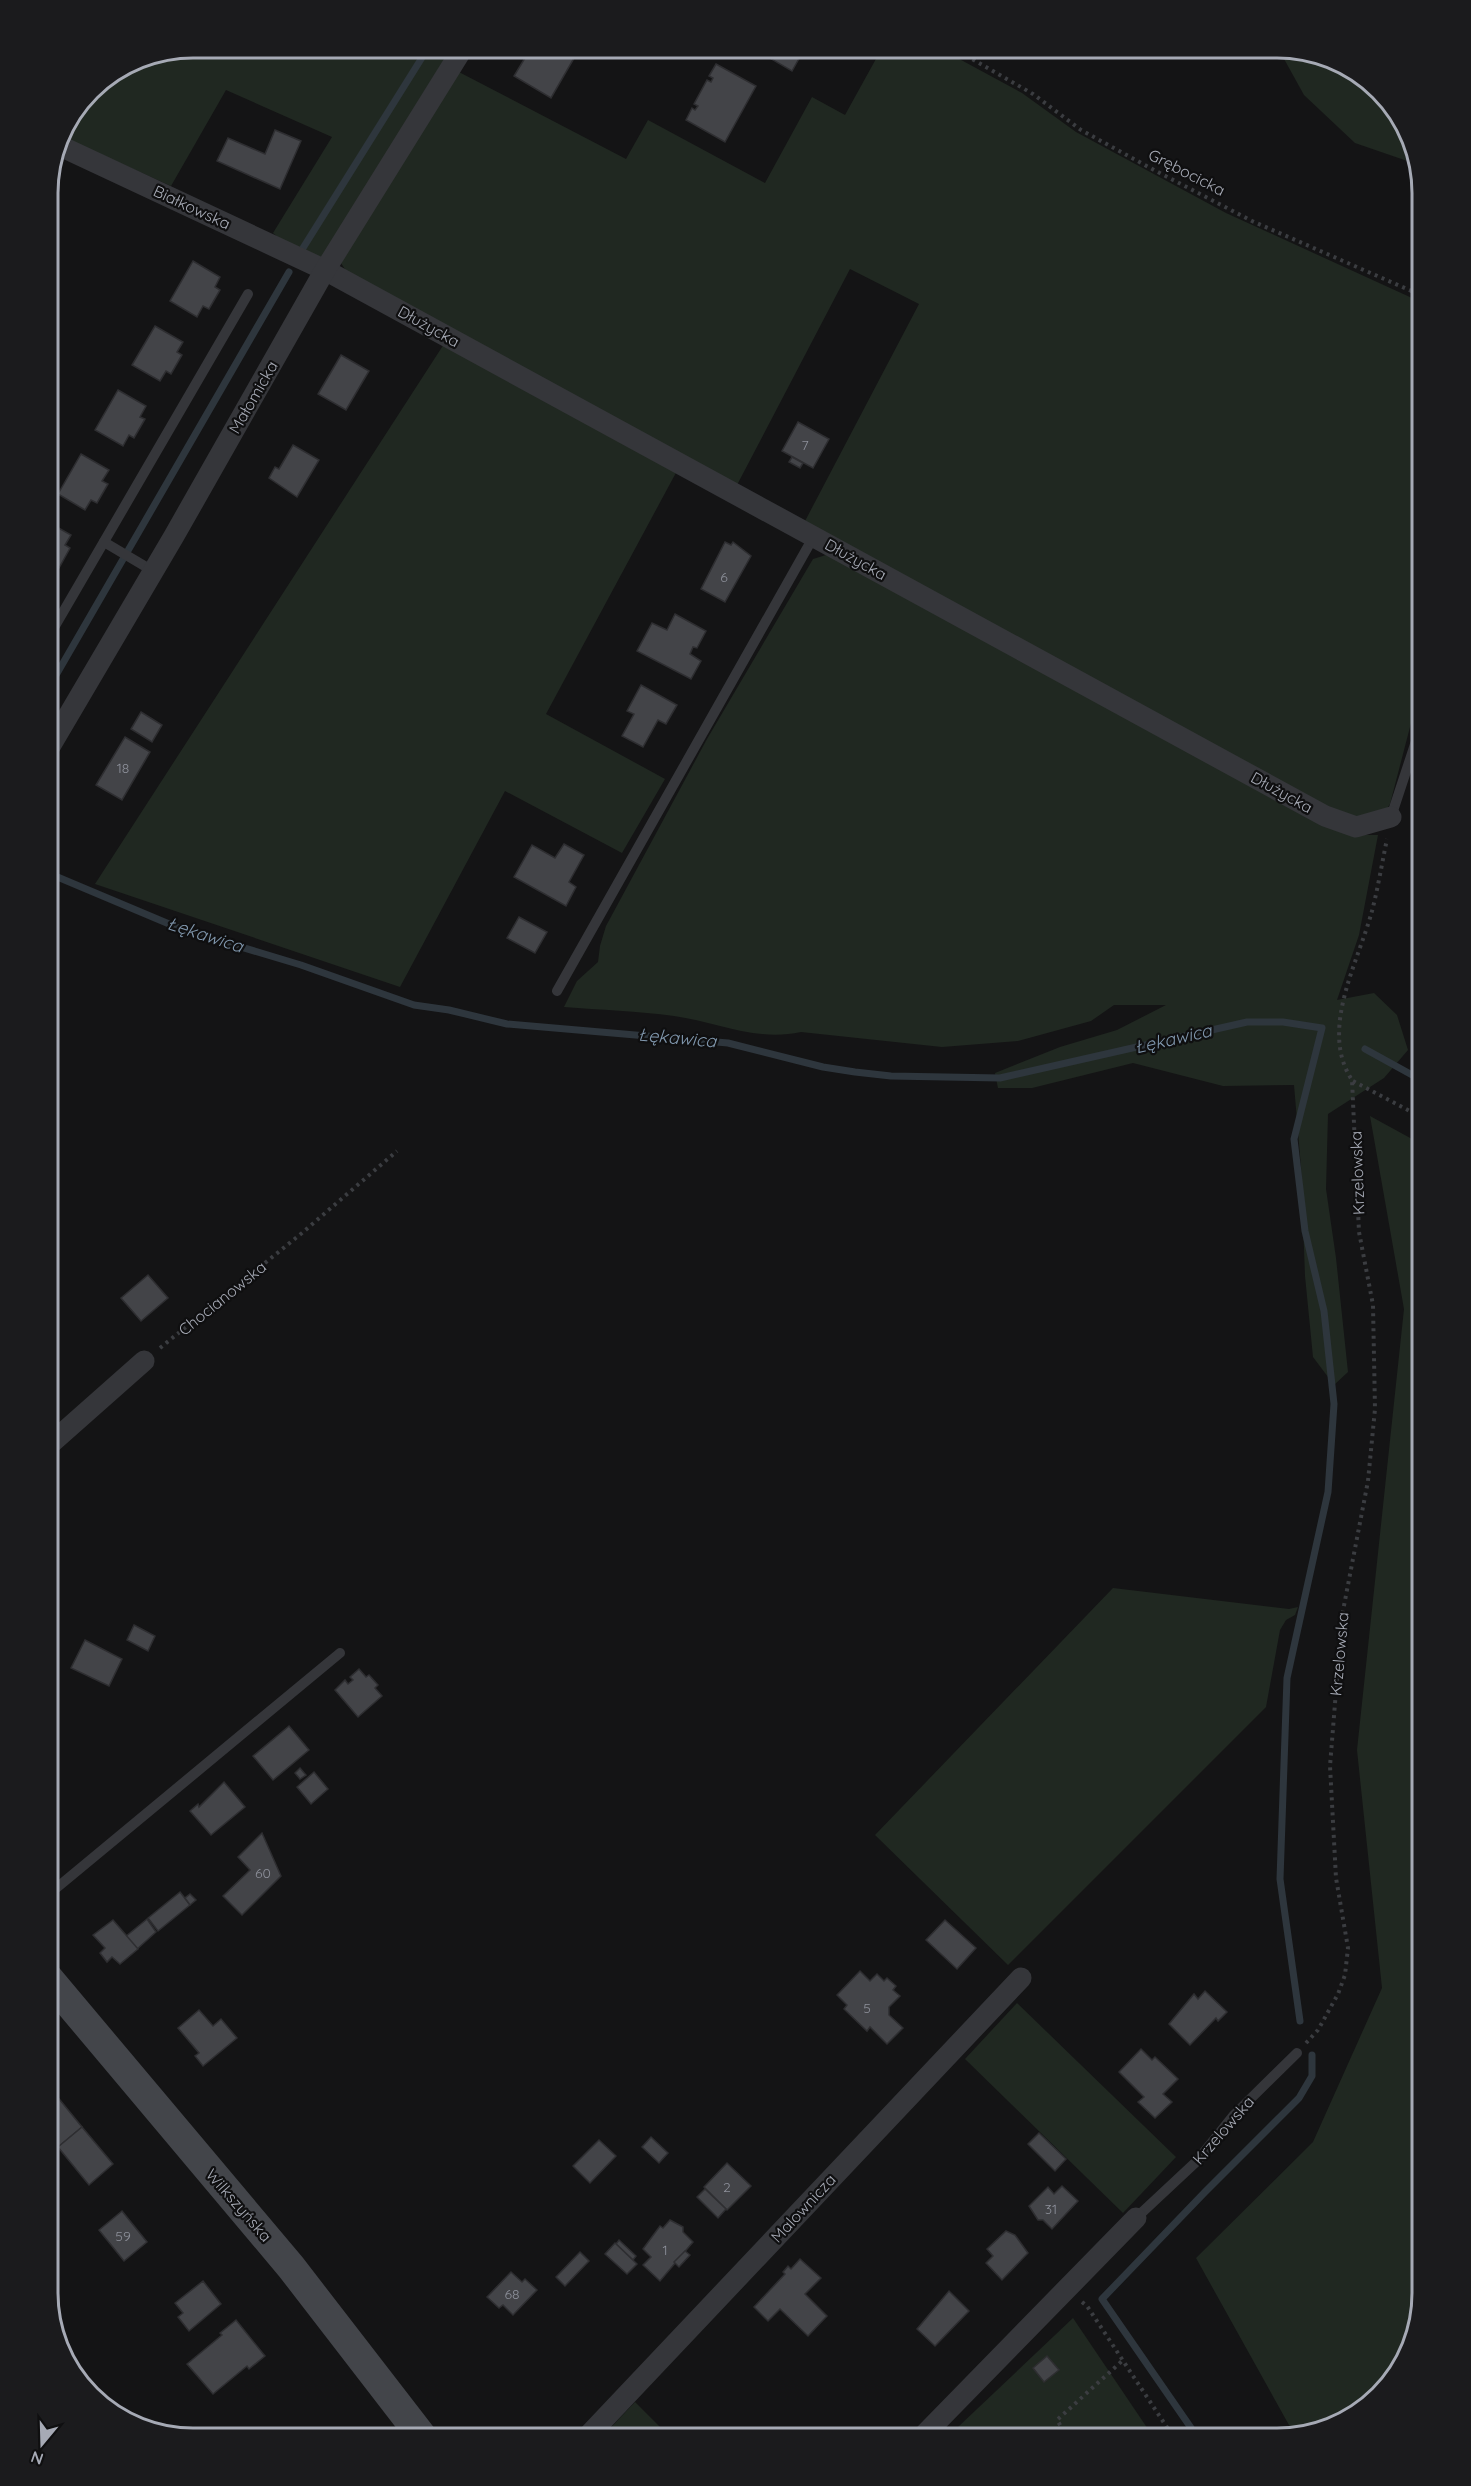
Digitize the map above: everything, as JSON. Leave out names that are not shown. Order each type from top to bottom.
[{"type":"street","name":"Małomicka","points":[[59,730],[146,567],[325,270],[456,59]]},
{"type":"street","name":"Białkowska","points":[[67,149],[325,270]]},
{"type":"street","name":"Dłużycka","points":[[325,270],[1325,816],[1356,826],[1391,818]]},
{"type":"street","points":[[58,1437],[144,1361]]},
{"type":"street","name":"Malownicza","points":[[596,2427],[1021,1978]]},
{"type":"street","name":"Wilkszyńska","points":[[58,1990],[291,2267],[415,2427]]},
{"type":"street","name":"Krzelowska","points":[[931,2428],[1136,2218]]},
{"type":"lane","points":[[59,621],[107,544],[248,294]]},
{"type":"lane","points":[[557,991],[814,536]]},
{"type":"lane","points":[[107,544],[146,567]]},
{"type":"lane","points":[[1391,818],[1412,754]]},
{"type":"lane","points":[[58,1887],[340,1653]]},
{"type":"lane","name":"Krzelowska","points":[[1136,2218],[1197,2161],[1234,2115],[1297,2053]]},
{"type":"path","name":"Grębocicka","points":[[972,59],[1033,94],[1081,130],[1154,170],[1252,221],[1412,291]]},
{"type":"path","name":"Krzelowska","points":[[1297,2053],[1318,2030],[1338,1994],[1345,1975],[1348,1947],[1336,1878],[1330,1766],[1342,1616],[1368,1481],[1375,1409],[1373,1305],[1359,1232],[1352,1080],[1343,1066],[1340,1036],[1345,994],[1372,911],[1391,818]]},
{"type":"path","points":[[1352,1080],[1412,1112]]},
{"type":"path","name":"Chocianowska","points":[[144,1361],[302,1233],[397,1151]]},
{"type":"path","points":[[1063,2292],[1087,2306],[1167,2428]]},
{"type":"path","points":[[1062,2428],[1057,2420],[1122,2361]]},
{"type":"shaded area","points":[[185,59],[444,59],[320,262],[287,245],[273,233],[332,137],[226,90],[171,186],[70,140],[86,111],[111,86],[134,72],[167,61]]},
{"type":"shaded area","points":[[876,59],[959,59],[1022,93],[1076,132],[1226,213],[1412,298],[1412,719],[1390,804],[1384,813],[1350,820],[804,523],[919,304],[850,269],[737,485],[348,274],[341,263],[457,71],[626,159],[648,120],[765,183],[812,97],[845,115]]},
{"type":"shaded area","points":[[1284,59],[1304,61],[1337,72],[1366,92],[1390,119],[1399,134],[1408,161],[1355,143],[1304,95]]},
{"type":"shaded area","points":[[444,344],[678,469],[546,714],[665,779],[622,853],[505,791],[400,987],[95,884]]},
{"type":"shaded area","points":[[826,555],[837,557],[1349,835],[1378,835],[1359,935],[1337,1000],[1374,993],[1397,1015],[1408,1050],[1384,1078],[1328,1114],[1326,1189],[1348,1372],[1334,1385],[1313,1357],[1305,1276],[1301,1167],[1294,1085],[1223,1086],[1133,1063],[1032,1088],[998,1088],[995,1073],[1060,1047],[1117,1030],[1166,1005],[1114,1005],[1091,1021],[1018,1041],[942,1047],[801,1032],[768,1035],[674,1016],[564,1007],[577,981],[598,962],[606,926],[707,739],[813,559]]},
{"type":"shaded area","points":[[1370,1116],[1412,1139],[1411,2310],[1408,2327],[1394,2360],[1385,2375],[1366,2394],[1337,2414],[1312,2423],[1290,2427],[1196,2258],[1313,2142],[1382,1988],[1357,1750],[1404,1309]]},
{"type":"shaded area","points":[[1113,1588],[1289,1609],[1298,1607],[1295,1615],[1286,1620],[1280,1630],[1266,1707],[1008,1965],[875,1835]]},
{"type":"shaded area","points":[[1017,2003],[1176,2157],[1123,2213],[965,2059]]},
{"type":"shaded area","points":[[1073,2318],[1147,2428],[958,2428]]},
{"type":"shaded area","points":[[635,2402],[660,2427],[611,2427]]},
{"type":"building","points":[[524,59],[574,59],[551,98],[514,76]]},
{"type":"building","points":[[771,59],[799,59],[792,71]]},
{"type":"building","points":[[716,64],[756,86],[725,142],[686,120],[692,108],[695,110],[698,106],[694,104],[707,80],[711,82],[713,78],[709,76]]},
{"type":"building","points":[[275,130],[301,141],[280,189],[217,161],[228,138],[265,154]]},
{"type":"building","points":[[193,261],[220,277],[215,287],[220,290],[209,309],[203,306],[197,317],[170,301]]},
{"type":"building","points":[[155,326],[183,342],[177,352],[182,355],[171,374],[166,371],[160,381],[132,365]]},
{"type":"building","points":[[341,355],[369,371],[346,410],[318,394]]},
{"type":"building","points":[[118,390],[146,406],[140,417],[145,419],[134,438],[129,435],[123,446],[95,430]]},
{"type":"building","points":[[798,422],[829,439],[813,468],[782,451]]},
{"type":"building","points":[[293,445],[319,460],[297,497],[269,478],[275,467],[279,469]]},
{"type":"building","points":[[81,454],[109,470],[102,481],[108,484],[97,503],[91,500],[85,510],[59,493]]},
{"type":"building","points":[[792,457],[803,463],[800,468],[789,462]]},
{"type":"building","points":[[59,528],[71,535],[65,545],[70,548],[59,568]]},
{"type":"building","points":[[725,542],[731,545],[733,542],[751,556],[725,602],[701,589]]},
{"type":"building","points":[[675,614],[706,631],[697,648],[693,647],[690,654],[701,661],[691,679],[637,651],[652,623],[667,630]]},
{"type":"building","points":[[641,685],[677,705],[666,724],[658,720],[643,747],[622,736],[634,714],[627,711]]},
{"type":"building","points":[[141,712],[162,725],[152,742],[131,729]]},
{"type":"building","points":[[125,737],[150,752],[122,800],[96,785]]},
{"type":"building","points":[[564,844],[584,855],[569,882],[576,887],[566,906],[514,877],[532,845],[555,858]]},
{"type":"building","points":[[519,917],[547,932],[535,953],[507,938]]},
{"type":"building","points":[[148,1275],[168,1298],[141,1321],[121,1298]]},
{"type":"building","points":[[134,1625],[155,1636],[148,1651],[127,1640]]},
{"type":"building","points":[[85,1640],[122,1659],[109,1686],[71,1668]]},
{"type":"building","points":[[359,1669],[366,1677],[369,1675],[378,1685],[375,1688],[382,1696],[358,1717],[335,1690],[345,1680],[348,1684],[353,1680],[350,1677]]},
{"type":"building","points":[[289,1726],[309,1750],[273,1780],[253,1756]]},
{"type":"building","points":[[300,1768],[306,1775],[300,1779],[295,1773]]},
{"type":"building","points":[[314,1772],[328,1789],[311,1804],[297,1787]]},
{"type":"building","points":[[224,1782],[245,1807],[211,1835],[190,1811],[198,1804],[199,1807]]},
{"type":"building","points":[[262,1833],[281,1876],[242,1915],[223,1896],[250,1870],[238,1857]]},
{"type":"building","points":[[180,1892],[190,1905],[158,1931],[148,1918]]},
{"type":"building","points":[[190,1894],[196,1900],[190,1905],[185,1898]]},
{"type":"building","points":[[147,1919],[156,1932],[136,1950],[125,1937]]},
{"type":"building","points":[[113,1920],[138,1949],[120,1964],[112,1957],[107,1962],[100,1953],[105,1948],[93,1935]]},
{"type":"building","points":[[945,1920],[976,1948],[957,1969],[926,1940]]},
{"type":"building","points":[[860,1971],[870,1981],[877,1974],[884,1981],[887,1978],[896,1986],[893,1990],[900,1996],[889,2007],[889,2015],[903,2028],[887,2044],[870,2027],[867,2031],[844,2009],[847,2005],[837,1995]]},
{"type":"building","points":[[1205,1991],[1227,2012],[1218,2021],[1216,2018],[1190,2045],[1169,2024],[1194,1994],[1198,1999]]},
{"type":"building","points":[[199,2010],[213,2026],[221,2019],[237,2038],[203,2066],[195,2056],[199,2053],[178,2028]]},
{"type":"building","points":[[1141,2049],[1152,2060],[1155,2057],[1178,2079],[1163,2094],[1172,2102],[1155,2118],[1138,2102],[1144,2097],[1119,2072]]},
{"type":"building","points":[[58,2098],[82,2127],[58,2147]]},
{"type":"building","points":[[82,2127],[113,2164],[89,2185],[58,2147]]},
{"type":"building","points":[[1039,2133],[1066,2159],[1055,2171],[1028,2144]]},
{"type":"building","points":[[651,2137],[668,2153],[659,2163],[642,2147]]},
{"type":"building","points":[[599,2140],[616,2156],[590,2183],[573,2166]]},
{"type":"building","points":[[727,2163],[751,2186],[727,2210],[704,2187]]},
{"type":"building","points":[[1062,2186],[1078,2201],[1052,2229],[1043,2220],[1038,2220],[1029,2206],[1048,2187],[1054,2194]]},
{"type":"building","points":[[705,2189],[726,2209],[718,2218],[697,2197]]},
{"type":"building","points":[[122,2211],[147,2242],[124,2261],[99,2230]]},
{"type":"building","points":[[670,2220],[683,2227],[683,2232],[693,2242],[660,2281],[643,2265],[651,2257],[643,2249],[660,2226],[663,2228]]},
{"type":"building","points":[[1006,2231],[1015,2235],[1028,2253],[1002,2280],[986,2263],[993,2256],[987,2249]]},
{"type":"building","points":[[619,2240],[636,2256],[633,2260],[616,2244]]},
{"type":"building","points":[[615,2243],[637,2264],[627,2274],[605,2254]]},
{"type":"building","points":[[685,2251],[690,2255],[679,2267],[674,2262]]},
{"type":"building","points":[[580,2252],[589,2261],[565,2286],[556,2277]]},
{"type":"building","points":[[800,2259],[821,2278],[805,2294],[827,2316],[808,2336],[780,2309],[768,2321],[754,2307],[785,2274],[783,2272],[788,2266],[791,2269]]},
{"type":"building","points":[[511,2272],[522,2282],[525,2279],[537,2290],[513,2315],[503,2305],[499,2308],[487,2297]]},
{"type":"building","points":[[203,2281],[221,2304],[189,2331],[178,2317],[183,2313],[175,2303]]},
{"type":"building","points":[[949,2291],[969,2311],[935,2346],[917,2329]]},
{"type":"building","points":[[236,2320],[265,2356],[249,2369],[247,2366],[213,2394],[187,2364],[222,2335],[220,2333]]},
{"type":"building","points":[[1047,2356],[1059,2370],[1044,2382],[1033,2368]]},
{"type":"waterway","points":[[303,248],[421,59]]},
{"type":"waterway","points":[[59,670],[289,272]]},
{"type":"waterway","name":"Łękawica","points":[[59,877],[181,929],[301,965],[414,1005],[449,1010],[507,1024],[728,1043],[823,1067],[855,1072],[891,1076],[1000,1078],[1247,1022],[1283,1022],[1322,1028],[1294,1139],[1305,1231],[1324,1311],[1334,1404],[1328,1492],[1287,1678],[1280,1879],[1300,2021]]},
{"type":"waterway","name":"Łękawica","points":[[1365,1049],[1412,1075]]},
{"type":"waterway","points":[[1191,2428],[1102,2299],[1299,2098],[1312,2076],[1312,2055]]}]
